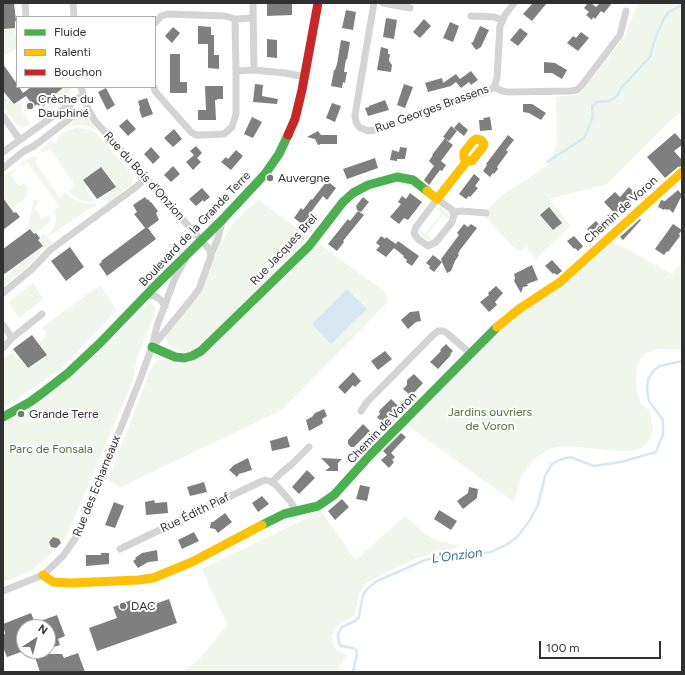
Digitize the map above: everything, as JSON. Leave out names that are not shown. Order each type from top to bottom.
[{"type":"street","points":[[25,3],[26,16]]},
{"type":"street","points":[[73,3],[74,16]]},
{"type":"street","points":[[253,3],[254,70]]},
{"type":"street","name":"Boulevard de la Grande Terre","points":[[3,416],[30,402],[68,373],[100,343],[222,220],[265,174],[280,154],[295,119],[305,77],[318,3]]},
{"type":"street","name":"Rue Georges Brassens","points":[[374,3],[355,115],[356,122],[359,127],[368,131],[375,130],[486,92],[494,87],[498,78],[500,26],[502,20],[514,3]]},
{"type":"street","points":[[383,3],[410,8]]},
{"type":"street","points":[[494,87],[508,92],[576,90],[582,85],[620,35],[626,11]]},
{"type":"street","points":[[156,22],[161,16],[168,14],[225,16],[235,19],[253,18]]},
{"type":"street","points":[[471,16],[494,17],[502,20]]},
{"type":"street","points":[[154,88],[160,97],[191,132],[202,135],[224,134],[232,127],[236,114],[235,19]]},
{"type":"street","points":[[236,71],[254,70],[285,73],[305,77]]},
{"type":"street","name":"Rue du Bois d'Onzion","points":[[81,88],[88,109],[95,121],[201,240]]},
{"type":"street","points":[[12,160],[4,151],[68,104],[83,95]]},
{"type":"street","points":[[3,168],[24,151],[34,146],[68,120],[70,118],[70,108],[68,104]]},
{"type":"street","points":[[3,116],[19,140],[24,151]]},
{"type":"street","points":[[467,161],[414,230],[414,233],[418,239],[428,246],[436,242],[452,222],[454,215],[453,212],[462,211],[486,213]]},
{"type":"street","name":"Chemin de Voron","points":[[43,574],[54,582],[71,583],[153,578],[192,562],[284,514],[318,506],[334,495],[371,454],[496,328],[519,309],[560,282],[682,172]]},
{"type":"street","points":[[3,293],[32,269],[50,250],[146,178]]},
{"type":"street","name":"Rue Jacques Brel","points":[[152,347],[175,357],[184,358],[201,351],[309,246],[348,197],[360,189],[388,179],[406,178],[418,184],[453,212]]},
{"type":"street","name":"Rue des Echarneaux","points":[[152,347],[194,296],[206,273],[211,254],[217,241],[222,220]]},
{"type":"street","points":[[201,240],[210,250],[211,254]]},
{"type":"street","name":"Rue des Echarneaux","points":[[3,592],[43,574],[63,556],[79,533],[152,347],[164,306],[175,278],[189,252]]},
{"type":"street","points":[[147,295],[155,296],[161,300],[164,306]]},
{"type":"street","points":[[3,348],[12,338],[42,314]]},
{"type":"street","points":[[3,325],[12,338]]},
{"type":"street","points":[[361,411],[367,402],[438,331],[443,331],[448,334],[471,354]]},
{"type":"street","points":[[296,511],[285,494],[272,482],[309,447]]},
{"type":"street","name":"Rue Édith Piaf","points":[[120,549],[258,482],[265,480],[272,482]]},
{"type":"green space","points":[[638,3],[682,3],[682,112],[669,122],[607,184],[549,199],[571,226],[536,259],[527,247],[517,251],[486,218],[487,209],[505,193],[547,166],[557,144],[556,97],[578,94],[584,89],[625,36]]},
{"type":"green space","points":[[15,28],[16,49],[6,55],[3,51],[3,29]]},
{"type":"green space","points":[[57,88],[71,88],[65,99],[51,109],[46,103],[52,100],[51,98],[55,96]]},
{"type":"green space","points":[[5,94],[14,104],[20,100],[22,111],[31,124],[24,127],[16,124],[3,107],[3,95]]},
{"type":"green space","points":[[75,107],[83,111],[98,132],[84,125],[67,127],[73,123],[73,109]]},
{"type":"green space","points":[[78,127],[96,133],[131,173],[133,180],[131,185],[109,203],[103,196],[116,187],[101,167],[83,180],[87,186],[86,190],[95,201],[89,202],[80,200],[68,191],[75,185],[50,149],[43,153],[40,150],[52,140],[54,143],[58,140],[57,137],[64,132]]},
{"type":"green space","points":[[33,156],[39,158],[35,162],[59,197],[66,192],[71,198],[80,202],[90,204],[95,203],[98,210],[94,206],[48,237],[52,243],[41,252],[27,268],[3,286],[3,278],[10,273],[9,271],[42,247],[38,239],[44,234],[46,236],[50,233],[56,223],[54,211],[59,206],[28,163],[23,166],[21,165],[21,163]]},
{"type":"green space","points":[[15,168],[16,170],[11,175],[19,186],[24,183],[27,187],[28,194],[25,199],[11,209],[6,201],[3,203],[3,176]]},
{"type":"green space","points":[[34,200],[40,202],[34,207],[42,219],[49,214],[51,219],[49,223],[34,234],[30,229],[28,231],[27,229]]},
{"type":"green space","points":[[259,200],[309,237],[201,345],[191,351],[176,351],[167,341],[167,332],[205,280],[219,246],[231,226],[245,211]]},
{"type":"green space","points":[[436,208],[441,208],[448,214],[449,218],[448,219],[443,215],[427,235],[432,239],[429,241],[420,235],[419,232],[420,230],[425,234],[441,214]]},
{"type":"green space","name":"Jardins ouvriers de Voron","points":[[610,240],[672,274],[682,261],[682,349],[658,349],[646,353],[638,362],[636,387],[641,404],[649,410],[651,416],[653,430],[650,440],[643,447],[632,451],[615,451],[568,446],[551,448],[533,460],[521,478],[514,502],[408,426],[501,328]]},
{"type":"green space","points":[[318,243],[384,291],[388,302],[282,410],[121,487],[108,481],[149,373],[155,363],[161,359],[178,363],[189,362],[196,360],[205,354]]},
{"type":"green space","points":[[33,283],[44,299],[19,318],[8,302]]},
{"type":"green space","points":[[100,285],[117,310],[64,366],[3,409],[3,359],[12,352],[28,368],[46,355],[39,343],[44,338],[46,333],[42,328]]},
{"type":"green space","name":"Parc de Fonsala","points":[[148,304],[152,304],[156,310],[137,358],[133,380],[67,535],[52,553],[31,571],[3,582],[3,423],[48,395]]},
{"type":"green space","points":[[321,511],[356,560],[405,516],[435,540],[460,546],[448,551],[427,555],[410,561],[364,585],[359,594],[355,615],[342,622],[335,629],[332,636],[333,645],[337,651],[347,655],[336,672],[183,672],[199,659],[227,625],[202,569]]},
{"type":"shaded area","points":[[347,289],[367,309],[331,344],[312,324]]},
{"type":"building","points":[[3,3],[14,3],[16,21],[15,28],[3,29]]},
{"type":"building","points":[[267,3],[292,3],[292,15],[267,16]]},
{"type":"building","points":[[533,3],[547,3],[532,21],[523,14]]},
{"type":"building","points":[[588,3],[591,3],[596,7],[600,3],[612,3],[604,13],[601,11],[595,19],[593,17],[592,20],[586,15],[589,12],[584,8]]},
{"type":"building","points":[[346,10],[356,12],[353,30],[342,28]]},
{"type":"building","points":[[386,18],[397,20],[394,39],[383,37]]},
{"type":"building","points":[[424,19],[431,26],[420,38],[413,32]]},
{"type":"building","points":[[450,22],[459,26],[453,42],[443,38]]},
{"type":"building","points":[[198,26],[211,27],[211,35],[214,35],[214,55],[219,55],[219,69],[208,68],[208,44],[198,44]]},
{"type":"building","points":[[480,26],[489,30],[481,47],[476,50],[471,43],[473,42]]},
{"type":"building","points":[[173,27],[180,33],[172,43],[165,36]]},
{"type":"building","points":[[520,28],[528,34],[518,46],[510,40]]},
{"type":"building","points":[[581,32],[589,38],[578,51],[567,43],[573,36],[576,38]]},
{"type":"building","points":[[267,39],[277,40],[277,58],[267,57]]},
{"type":"building","points":[[341,40],[350,42],[344,72],[347,72],[345,83],[343,82],[342,88],[331,86]]},
{"type":"building","points":[[381,47],[388,49],[388,54],[390,54],[389,61],[392,65],[391,72],[377,70]]},
{"type":"building","points":[[170,54],[180,54],[180,82],[187,82],[187,93],[170,93]]},
{"type":"building","points":[[544,62],[555,63],[567,70],[562,79],[552,73],[544,73]]},
{"type":"building","points":[[3,64],[16,83],[16,88],[20,88],[23,93],[30,88],[63,88],[51,98],[52,100],[43,106],[41,104],[38,106],[37,104],[34,107],[26,96],[14,104],[3,91]]},
{"type":"building","points":[[471,71],[478,80],[471,85],[469,82],[461,88],[456,82],[451,86],[428,92],[425,83],[442,78],[443,83],[456,74],[460,79]]},
{"type":"building","points":[[255,84],[263,85],[262,96],[278,99],[277,104],[253,102]]},
{"type":"building","points":[[404,84],[413,87],[405,108],[397,105]]},
{"type":"building","points":[[205,86],[223,86],[223,99],[215,100],[216,120],[198,120],[198,110],[206,110]]},
{"type":"building","points":[[106,88],[115,105],[107,110],[98,92]]},
{"type":"building","points":[[147,98],[153,114],[142,118],[138,101]]},
{"type":"building","points":[[385,100],[389,110],[368,116],[365,108]]},
{"type":"building","points":[[332,103],[341,106],[335,122],[326,118]]},
{"type":"building","points":[[523,104],[532,104],[546,113],[541,120],[529,113],[523,112]]},
{"type":"building","points":[[252,117],[262,122],[253,138],[244,134]]},
{"type":"building","points":[[490,117],[492,130],[480,131],[479,120],[484,120],[483,118]]},
{"type":"building","points":[[127,119],[136,129],[128,136],[119,126]]},
{"type":"building","points":[[459,122],[468,130],[464,136],[454,128]]},
{"type":"building","points":[[451,126],[457,131],[449,141],[445,139],[453,145],[441,161],[446,165],[442,171],[440,170],[429,185],[424,180],[434,166],[429,161],[445,138],[443,137]]},
{"type":"building","points":[[174,129],[182,139],[173,147],[164,138]]},
{"type":"building","points":[[318,131],[321,135],[337,135],[337,144],[318,145],[315,139],[307,137]]},
{"type":"building","points":[[675,133],[682,141],[682,145],[674,151],[682,160],[682,166],[678,167],[665,178],[647,157]]},
{"type":"building","points":[[508,135],[514,140],[506,150],[508,152],[497,167],[498,169],[490,177],[483,171],[487,165],[486,164]]},
{"type":"building","points":[[196,146],[202,153],[197,158],[201,162],[193,170],[186,162],[194,155],[190,151]]},
{"type":"building","points":[[151,147],[160,157],[153,164],[144,154]]},
{"type":"building","points":[[400,147],[407,148],[405,159],[397,159],[397,161],[390,160],[392,150],[399,152]]},
{"type":"building","points":[[236,150],[243,156],[231,170],[221,162],[226,157],[228,159]]},
{"type":"building","points":[[375,158],[378,168],[347,179],[343,169]]},
{"type":"building","points":[[173,166],[180,174],[171,182],[164,175]]},
{"type":"building","points":[[101,167],[116,187],[97,199],[83,180]]},
{"type":"building","points":[[474,174],[480,179],[475,186],[478,188],[470,197],[469,196],[466,199],[459,194]]},
{"type":"building","points":[[327,181],[336,188],[327,200],[323,196],[311,212],[317,216],[306,227],[294,218],[301,208],[303,210],[311,199],[312,200]]},
{"type":"building","points":[[629,187],[636,194],[616,215],[604,202],[615,192],[620,197]]},
{"type":"building","points":[[202,188],[210,197],[204,202],[203,200],[196,206],[189,199]]},
{"type":"building","points":[[678,190],[682,195],[673,213],[669,209],[664,210],[658,207],[661,200],[665,201]]},
{"type":"building","points":[[410,193],[422,202],[408,220],[404,218],[399,224],[390,217],[401,204],[398,202],[402,196],[406,199]]},
{"type":"building","points":[[145,197],[158,211],[156,213],[159,220],[148,228],[156,239],[107,276],[99,264],[102,262],[101,261],[145,228],[134,214],[137,212],[133,205]]},
{"type":"building","points":[[363,197],[369,202],[361,212],[357,210],[356,206]]},
{"type":"building","points":[[3,198],[14,213],[16,212],[20,217],[3,230]]},
{"type":"building","points":[[549,207],[562,223],[553,230],[540,215]]},
{"type":"building","points":[[358,211],[364,215],[343,241],[344,242],[337,251],[328,244],[348,219],[350,221]]},
{"type":"building","points":[[640,219],[641,220],[623,240],[620,237]]},
{"type":"building","points":[[596,221],[603,229],[594,237],[587,229]]},
{"type":"building","points":[[464,224],[468,227],[471,224],[477,228],[460,250],[451,271],[447,273],[441,259],[459,235],[457,233]]},
{"type":"building","points":[[673,224],[682,230],[679,234],[680,236],[664,255],[655,249]]},
{"type":"building","points":[[30,229],[40,238],[38,240],[43,246],[3,275],[3,249]]},
{"type":"building","points":[[381,236],[385,239],[386,237],[396,244],[398,241],[419,256],[412,266],[406,262],[407,260],[403,257],[404,256],[394,248],[386,257],[376,250],[380,246],[376,243]]},
{"type":"building","points":[[574,236],[583,246],[578,251],[575,248],[574,249],[567,241]]},
{"type":"building","points":[[70,247],[84,267],[66,281],[51,261]]},
{"type":"building","points":[[433,255],[442,262],[434,272],[426,263]]},
{"type":"building","points":[[552,260],[562,271],[557,275],[554,273],[553,274],[545,266]]},
{"type":"building","points":[[532,265],[538,280],[527,284],[528,286],[523,287],[521,293],[514,281],[514,274]]},
{"type":"building","points":[[496,286],[503,293],[495,302],[497,305],[489,312],[480,302],[489,295],[488,293]]},
{"type":"building","points":[[419,311],[421,321],[416,322],[408,329],[401,320],[410,312]]},
{"type":"building","points":[[32,335],[47,355],[28,368],[13,349]]},
{"type":"building","points":[[446,344],[453,351],[438,369],[430,362]]},
{"type":"building","points":[[385,351],[392,359],[378,370],[371,361]]},
{"type":"building","points":[[353,372],[361,381],[355,387],[353,385],[345,394],[338,387]]},
{"type":"building","points":[[414,374],[423,383],[411,396],[403,389],[407,385],[407,380]]},
{"type":"building","points":[[391,399],[399,407],[382,422],[377,417],[380,414],[379,411]]},
{"type":"building","points":[[324,409],[327,416],[322,419],[323,423],[309,431],[306,420],[312,417],[315,413]]},
{"type":"building","points":[[363,424],[370,431],[354,447],[351,447],[348,444],[348,440]]},
{"type":"building","points":[[401,433],[406,437],[391,453],[395,457],[392,460],[394,462],[389,468],[381,460],[387,455],[383,451]]},
{"type":"building","points":[[287,436],[290,447],[272,451],[270,441]]},
{"type":"building","points":[[248,458],[252,470],[239,474],[237,477],[229,470],[234,465]]},
{"type":"building","points":[[321,458],[342,459],[338,463],[338,471],[325,471],[330,467]]},
{"type":"building","points":[[307,470],[315,478],[299,494],[292,487]]},
{"type":"building","points":[[204,482],[207,492],[190,496],[187,487]]},
{"type":"building","points":[[360,485],[370,487],[367,501],[356,499]]},
{"type":"building","points":[[469,487],[478,489],[477,498],[463,509],[457,501],[468,493]]},
{"type":"building","points":[[262,496],[269,504],[258,512],[252,503]]},
{"type":"building","points":[[342,499],[349,507],[335,520],[328,511]]},
{"type":"building","points":[[154,500],[155,503],[167,502],[168,513],[146,515],[145,502]]},
{"type":"building","points":[[114,502],[124,506],[115,528],[105,525]]},
{"type":"building","points":[[439,510],[457,521],[451,530],[434,519]]},
{"type":"building","points":[[225,513],[232,522],[218,533],[215,529],[210,528],[211,522]]},
{"type":"building","points":[[194,532],[199,541],[182,549],[178,540]]},
{"type":"building","points":[[53,537],[59,539],[61,543],[56,548],[51,547],[49,542]]},
{"type":"building","points":[[157,550],[158,561],[148,562],[138,568],[133,561],[142,553]]},
{"type":"building","points":[[101,553],[109,553],[109,564],[86,566],[86,555],[101,555]]},
{"type":"building","points":[[169,599],[177,623],[97,651],[89,628],[117,618],[113,607],[131,600],[135,611]]},
{"type":"building","points":[[31,613],[33,619],[16,619],[16,654],[7,657],[3,647],[3,635],[5,634],[3,624]]},
{"type":"building","points":[[57,615],[65,636],[58,639],[60,645],[56,646],[56,619],[46,619]]},
{"type":"building","points":[[78,653],[85,672],[40,672],[36,659],[56,659],[56,654],[62,654],[64,658]]},
{"type":"waterway","points":[[547,162],[584,138],[593,117],[592,106],[597,102],[609,101],[617,96],[622,87],[650,57],[654,42],[664,18],[669,12],[682,5]]},
{"type":"waterway","name":"L'Onzion","points":[[353,672],[357,654],[356,650],[341,646],[339,643],[338,634],[342,627],[355,621],[359,617],[364,593],[368,588],[377,581],[425,560],[448,555],[491,552],[506,545],[517,537],[528,523],[538,505],[545,476],[552,464],[559,460],[570,457],[594,466],[621,462],[656,452],[663,434],[663,420],[649,401],[647,390],[648,379],[654,370],[660,366],[682,361]]},
{"type":"traffic: fast","points":[[3,417],[30,402],[45,391],[68,373],[100,343],[222,220],[265,174],[279,154],[288,135]]},
{"type":"traffic: fast","points":[[152,347],[175,357],[184,358],[201,351],[309,246],[343,202],[353,193],[368,185],[397,177],[413,180],[427,191]]},
{"type":"traffic: fast","points":[[262,525],[284,514],[318,506],[334,495],[371,454],[497,327]]},
{"type":"traffic: slow","points":[[427,191],[437,199],[467,161],[472,161],[483,147],[484,144],[481,140],[476,139],[473,141],[464,152],[464,158],[467,161]]},
{"type":"traffic: slow","points":[[497,327],[519,309],[560,282],[682,172]]},
{"type":"traffic: slow","points":[[43,575],[53,582],[71,583],[153,578],[192,562],[262,525]]},
{"type":"traffic: jam","points":[[288,135],[295,119],[302,90],[318,3]]},
{"type":"place","name":"Crèche du Dauphiné","points":[[30,106]]},
{"type":"place","name":"Auvergne","points":[[270,178]]},
{"type":"place","name":"Grande Terre","points":[[21,414]]},
{"type":"place","name":"DAC","points":[[123,606]]}]
